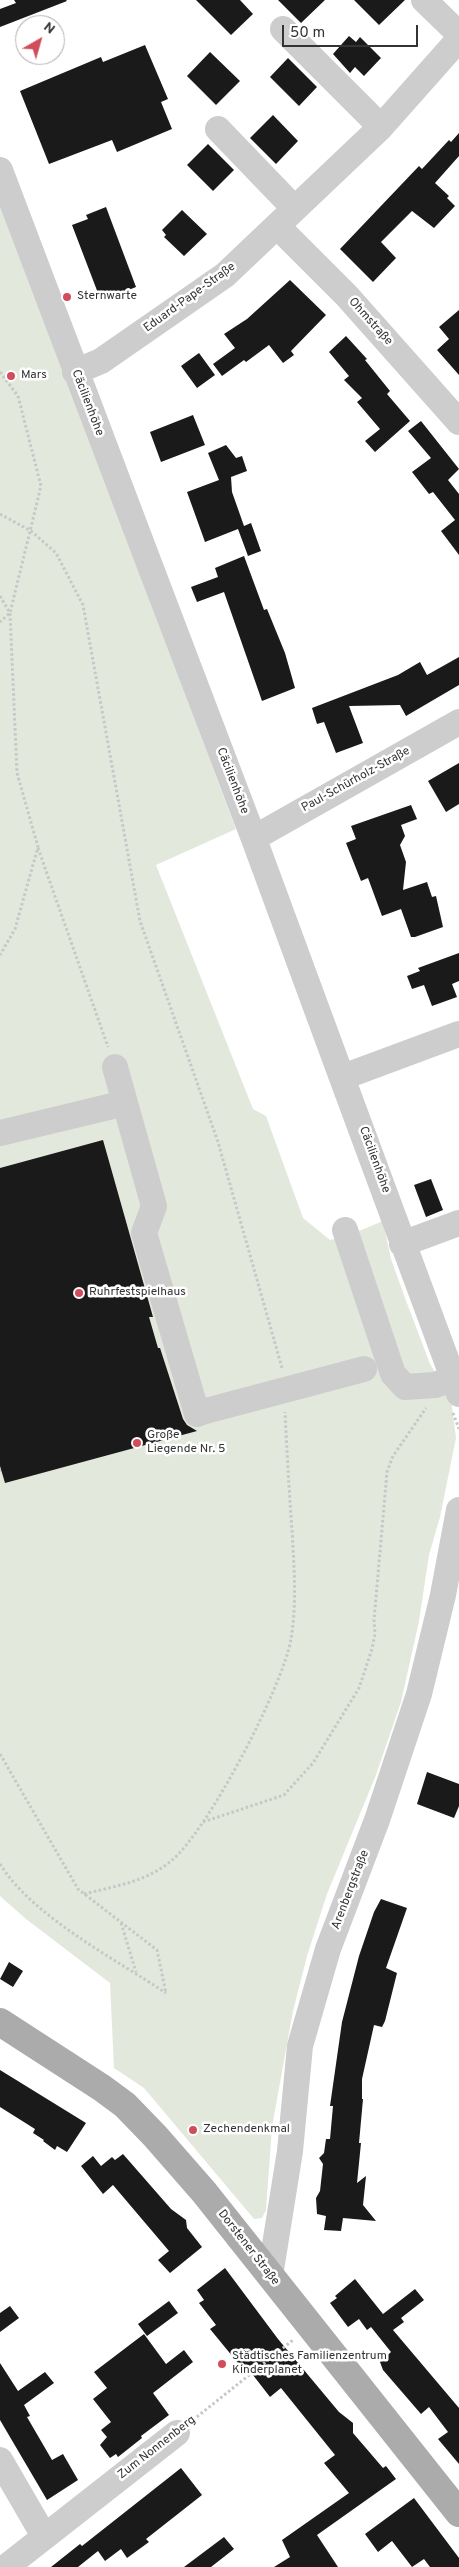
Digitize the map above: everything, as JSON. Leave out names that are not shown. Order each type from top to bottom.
[{"type":"main road","name":"Dorstener Straße","points":[[0,2022],[79,2072],[125,2105],[204,2192],[459,2513]]},
{"type":"street","points":[[424,0],[459,34]]},
{"type":"street","points":[[283,28],[381,127]]},
{"type":"street","name":"Eduard-Pape-Straße","points":[[76,372],[101,361],[225,275],[381,127],[459,39]]},
{"type":"street","points":[[218,129],[285,217]]},
{"type":"street","name":"Cäcilienhöhe","points":[[0,170],[343,1077],[451,1383]]},
{"type":"street","name":"Ohmstraße","points":[[285,217],[347,296],[455,410]]},
{"type":"street","name":"Paul-Schürholz-Straße","points":[[254,838],[459,722]]},
{"type":"street","points":[[343,1077],[459,1034]]},
{"type":"street","points":[[115,1067],[154,1206],[144,1233],[197,1414],[376,1364]]},
{"type":"street","points":[[0,1133],[125,1103]]},
{"type":"street","points":[[402,1244],[459,1223]]},
{"type":"street","points":[[345,1230],[376,1364],[392,1374],[405,1387],[451,1383]]},
{"type":"street","name":"Arenbergstraße","points":[[270,2276],[290,2151],[300,2046],[328,1949],[377,1820],[419,1694],[443,1595],[459,1510]]},
{"type":"street","name":"Zum Nonnenberg","points":[[6,2567],[177,2433]]},
{"type":"street","points":[[0,2460],[44,2536]]},
{"type":"path","points":[[0,372],[18,396],[41,486],[32,531],[10,612],[17,773],[38,847],[115,1067]]},
{"type":"path","points":[[0,514],[32,531],[56,553],[82,605],[140,921],[218,1142],[282,1368],[282,1377]]},
{"type":"path","points":[[0,596],[10,612]]},
{"type":"path","points":[[0,622],[10,612]]},
{"type":"path","points":[[0,955],[15,929],[38,847]]},
{"type":"path","points":[[203,1822],[284,1795],[313,1764],[359,1688],[375,1634],[374,1620],[387,1472],[393,1456],[429,1403],[451,1383]]},
{"type":"path","points":[[84,1894],[147,1878],[172,1861],[193,1839],[249,1743],[284,1666],[291,1640],[296,1588],[284,1406]]},
{"type":"path","points":[[0,1754],[39,1825],[84,1894],[157,1950],[166,1994],[36,1904],[8,1878],[0,1864]]},
{"type":"path","points":[[121,1923],[136,1973]]},
{"type":"path","name":"Zum Nonnenberg","points":[[177,2433],[268,2359]]},
{"type":"shaded area","points":[[0,203],[236,829],[156,865],[253,1109],[266,1116],[303,1218],[330,1240],[347,1236],[383,1221],[391,1259],[430,1364],[451,1398],[456,1438],[440,1517],[429,1555],[419,1621],[401,1702],[376,1775],[327,1894],[307,1956],[293,2011],[272,2127],[266,2210],[262,2218],[254,2219],[144,2088],[114,2068],[110,1983],[26,1919],[0,1896]]},
{"type":"building","points":[[14,0],[67,1],[31,15],[15,15],[15,21],[0,27],[0,9],[16,3]]},
{"type":"building","points":[[196,0],[240,0],[253,14],[231,35]]},
{"type":"building","points":[[278,0],[325,0],[301,23]]},
{"type":"building","points":[[354,0],[405,0],[379,25]]},
{"type":"building","points":[[349,36],[356,42],[360,37],[381,58],[364,76],[355,67],[350,73],[333,54]]},
{"type":"building","points":[[145,45],[168,99],[161,102],[172,129],[117,152],[112,140],[49,164],[20,91],[101,57],[103,62]]},
{"type":"building","points":[[210,52],[240,81],[216,105],[187,76]]},
{"type":"building","points":[[288,58],[317,87],[299,106],[270,77]]},
{"type":"building","points":[[273,115],[298,141],[276,164],[250,138]]},
{"type":"building","points":[[459,133],[459,156],[435,183],[449,196],[447,198],[455,206],[434,228],[412,211],[381,242],[396,258],[373,282],[340,249],[419,166],[422,169],[449,140],[451,142]]},
{"type":"building","points":[[208,144],[234,170],[213,191],[187,165]]},
{"type":"building","points":[[106,207],[136,287],[101,301],[72,225],[88,219],[86,215]]},
{"type":"building","points":[[182,210],[207,234],[184,256],[164,237],[166,235],[162,230]]},
{"type":"building","points":[[290,280],[326,315],[291,351],[294,355],[283,363],[269,345],[246,362],[244,360],[222,376],[213,364],[235,348],[224,334],[247,319]]},
{"type":"building","points":[[459,310],[459,375],[437,350],[449,339],[439,327]]},
{"type":"building","points":[[346,336],[367,359],[365,360],[390,391],[387,394],[410,421],[375,452],[365,441],[380,429],[357,402],[362,398],[344,380],[349,376],[329,352]]},
{"type":"building","points":[[199,353],[215,375],[197,388],[181,366]]},
{"type":"building","points":[[193,415],[205,445],[161,462],[150,432]]},
{"type":"building","points":[[421,421],[459,469],[448,480],[459,494],[459,555],[441,531],[455,520],[433,492],[429,494],[412,472],[431,458],[408,431]]},
{"type":"building","points":[[226,445],[236,458],[242,456],[247,471],[231,477],[232,492],[244,526],[251,523],[261,551],[248,556],[238,529],[205,542],[187,492],[219,480],[208,453]]},
{"type":"building","points":[[244,556],[264,610],[267,609],[285,653],[295,688],[262,701],[224,592],[197,602],[191,587],[218,577],[215,568]]},
{"type":"building","points":[[459,657],[459,685],[406,716],[400,705],[349,706],[363,743],[336,753],[324,722],[317,724],[312,708],[398,675],[420,662],[427,675]]},
{"type":"building","points":[[459,763],[459,804],[446,812],[428,781]]},
{"type":"building","points":[[411,805],[417,819],[401,825],[405,836],[400,845],[406,862],[403,890],[427,882],[432,897],[436,896],[443,927],[415,937],[411,937],[401,909],[382,916],[368,878],[361,881],[346,843],[356,839],[351,826]]},
{"type":"building","points":[[459,953],[459,981],[452,984],[457,997],[432,1006],[424,985],[412,989],[407,976],[420,971],[418,968]]},
{"type":"building","name":"Ruhrfestspielhaus","points":[[103,1140],[153,1317],[149,1317],[158,1348],[160,1348],[183,1419],[187,1425],[197,1431],[5,1483],[0,1466],[0,1168]]},
{"type":"building","points":[[431,1179],[443,1210],[426,1217],[414,1185]]},
{"type":"building","points":[[427,1772],[459,1784],[459,1806],[454,1818],[417,1804]]},
{"type":"building","points":[[381,1899],[407,1908],[386,1968],[397,1973],[385,2021],[382,2027],[374,2025],[362,2079],[363,2099],[359,2143],[361,2143],[357,2183],[366,2176],[363,2205],[376,2221],[343,2218],[341,2231],[324,2230],[326,2216],[317,2214],[316,2198],[320,2191],[323,2164],[319,2158],[324,2153],[326,2139],[330,2139],[333,2106],[330,2106],[342,2022],[359,1956],[374,1912]]},
{"type":"building","points":[[9,1962],[23,1971],[13,1987],[0,1979]]},
{"type":"building","points":[[0,2070],[86,2123],[67,2152],[57,2146],[55,2150],[33,2133],[35,2129],[0,2107]]},
{"type":"building","points":[[123,2154],[171,2209],[186,2220],[187,2228],[202,2247],[170,2273],[158,2260],[169,2251],[113,2185],[103,2194],[81,2166],[93,2156],[101,2166],[112,2157],[115,2160]]},
{"type":"building","points":[[225,2268],[278,2339],[339,2412],[353,2423],[353,2433],[383,2468],[386,2466],[396,2479],[317,2535],[338,2567],[274,2567],[290,2557],[282,2540],[349,2493],[324,2463],[335,2455],[281,2388],[270,2397],[246,2366],[242,2368],[210,2329],[216,2325],[199,2303],[204,2300],[197,2290]]},
{"type":"building","points":[[355,2279],[383,2314],[415,2289],[424,2300],[401,2318],[404,2322],[393,2330],[459,2408],[459,2464],[438,2439],[448,2432],[429,2407],[421,2414],[383,2370],[380,2362],[391,2352],[371,2327],[367,2330],[359,2319],[348,2327],[330,2303],[337,2298],[335,2296]]},
{"type":"building","points":[[169,2301],[178,2313],[147,2336],[138,2324]]},
{"type":"building","points":[[10,2306],[19,2318],[0,2332],[0,2313]]},
{"type":"building","points":[[144,2334],[166,2364],[184,2350],[193,2362],[153,2393],[169,2415],[141,2436],[142,2438],[118,2457],[116,2454],[110,2458],[100,2445],[107,2437],[101,2430],[111,2422],[93,2399],[107,2388],[94,2372]]},
{"type":"building","points":[[0,2363],[18,2391],[45,2372],[54,2383],[24,2405],[30,2416],[27,2417],[52,2460],[63,2454],[78,2480],[47,2500],[0,2420]]},
{"type":"building","points":[[181,2468],[202,2495],[146,2539],[149,2542],[127,2558],[121,2549],[105,2561],[98,2551],[78,2567],[51,2567],[80,2544],[82,2546]]},
{"type":"building","points":[[414,2498],[459,2558],[459,2567],[430,2567],[424,2559],[412,2567],[392,2541],[378,2552],[365,2534]]},
{"type":"building","points":[[224,2537],[234,2549],[211,2567],[184,2567]]},
{"type":"place","name":"Sternwarte","points":[[67,297]]},
{"type":"place","name":"Mars","points":[[11,376]]},
{"type":"place","name":"Ruhrfestspielhaus","points":[[79,1293]]},
{"type":"place","name":"Große Liegende Nr. 5","points":[[137,1443]]},
{"type":"place","name":"Zechendenkmal","points":[[193,2130]]},
{"type":"place","name":"Städtisches Familienzentrum Kinderplanet","points":[[222,2364]]}]
